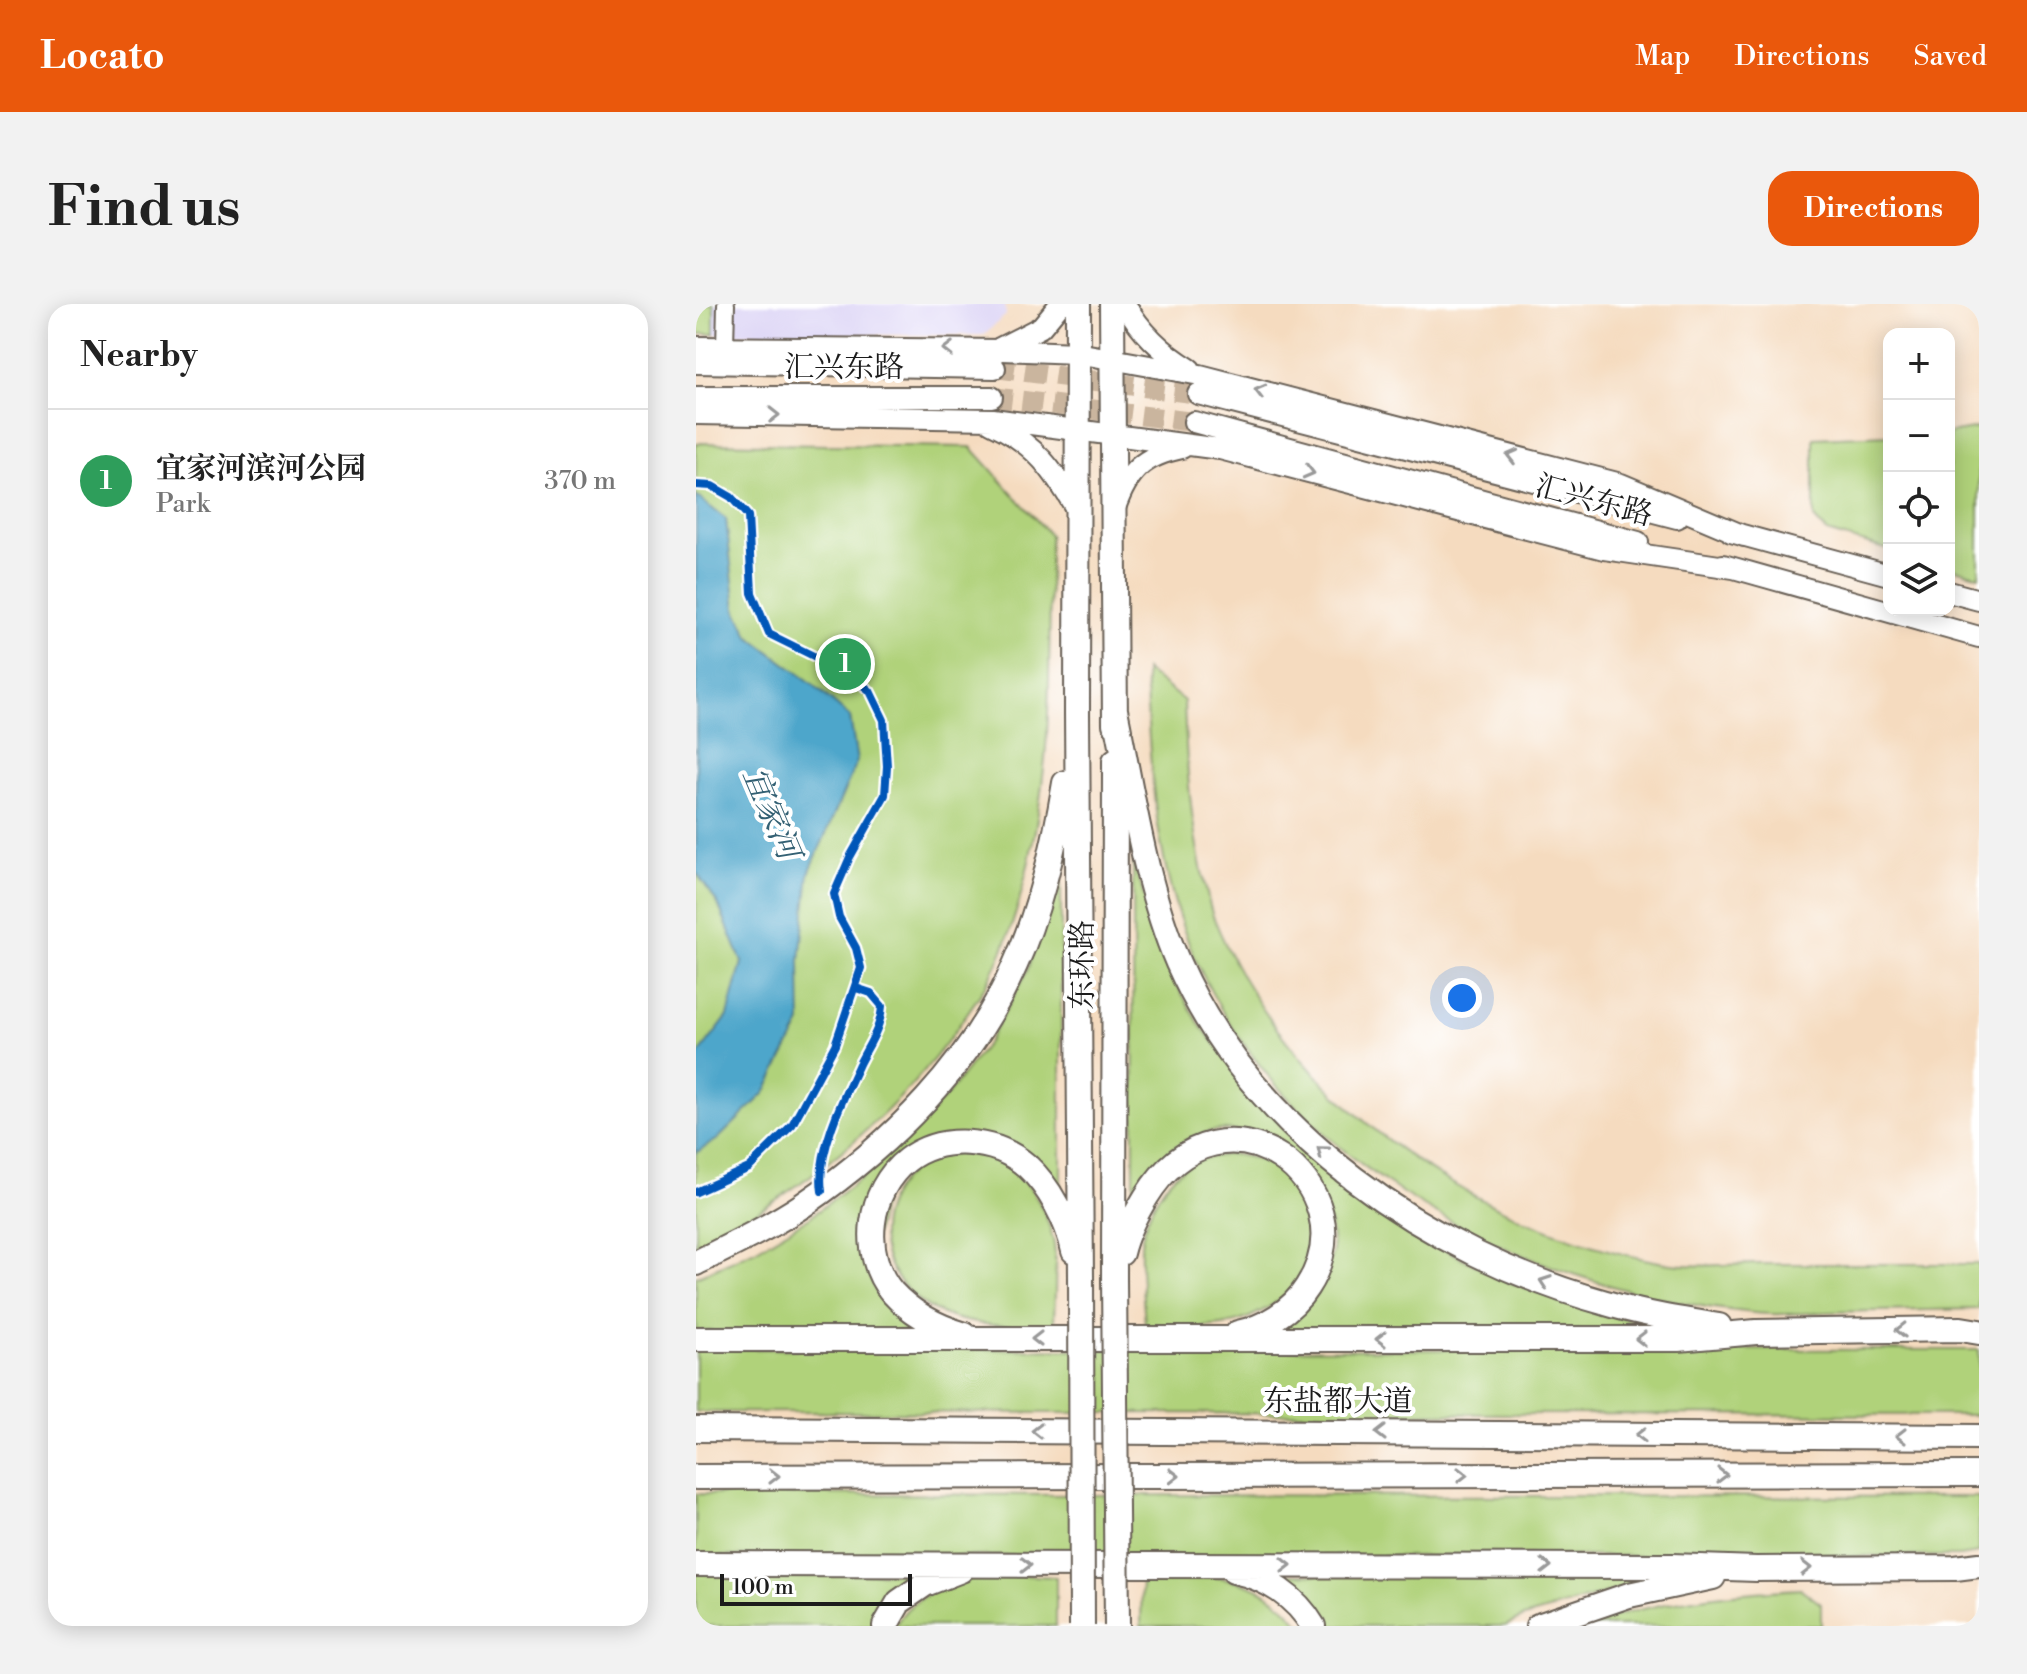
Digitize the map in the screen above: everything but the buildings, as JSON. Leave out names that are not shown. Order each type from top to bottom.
[{"type":"highway","name":"东环路","points":[[1078,304],[1082,1626]]},
{"type":"highway","name":"东环路","points":[[1112,304],[1117,1626]]},
{"type":"highway","points":[[1115,710],[1152,879],[1178,962],[1209,1020],[1252,1081],[1304,1137],[1366,1187],[1426,1226],[1514,1272],[1606,1303],[1756,1332]]},
{"type":"highway","points":[[696,1263],[802,1206],[855,1165],[898,1129],[938,1087],[976,1037],[1015,965],[1040,895],[1058,830],[1077,713]]},
{"type":"highway","points":[[1078,1052],[1113,1051]]},
{"type":"highway","points":[[983,1340],[955,1332],[911,1310],[891,1290],[877,1265],[872,1235],[875,1209],[886,1183],[908,1160],[947,1143],[973,1142],[1001,1150],[1027,1166],[1063,1219],[1081,1278]]},
{"type":"highway","points":[[1114,1278],[1133,1218],[1155,1182],[1174,1161],[1209,1145],[1230,1142],[1254,1144],[1278,1154],[1302,1176],[1314,1196],[1322,1222],[1323,1251],[1315,1275],[1300,1298],[1274,1319],[1249,1331],[1212,1339]]},
{"type":"highway","points":[[696,1339],[1678,1339],[1756,1332],[1973,1330]]},
{"type":"highway","name":"东盐都大道","points":[[696,1429],[1979,1437]]},
{"type":"highway","points":[[696,1477],[1979,1474]]},
{"type":"highway","points":[[696,1564],[1656,1566],[1756,1569],[1971,1567]]},
{"type":"highway","points":[[885,1626],[899,1602],[925,1584],[953,1572],[992,1565]]},
{"type":"highway","points":[[1209,1565],[1251,1575],[1279,1589],[1304,1611],[1313,1626]]},
{"type":"highway","points":[[1538,1626],[1629,1595],[1756,1569]]},
{"type":"main road","points":[[995,359],[1041,327],[1060,304]]},
{"type":"main road","points":[[1125,304],[1142,330],[1199,385]]},
{"type":"main road","points":[[696,347],[995,359],[1077,353],[1111,359],[1199,385]]},
{"type":"main road","name":"汇兴东路","points":[[696,363],[995,359]]},
{"type":"main road","name":"汇兴东路","points":[[1199,385],[1883,573]]},
{"type":"main road","name":"汇兴东路","points":[[696,397],[992,397]]},
{"type":"main road","points":[[696,414],[980,418],[1220,449],[1604,549],[1733,568]]},
{"type":"main road","points":[[980,418],[1011,432],[1035,450],[1057,475],[1078,512]]},
{"type":"main road","name":"汇兴东路","points":[[1194,422],[1979,637]]},
{"type":"main road","points":[[1113,515],[1124,484],[1141,463],[1163,452],[1191,446]]},
{"type":"main road","points":[[1955,594],[1979,600]]},
{"type":"street","points":[[725,347],[726,304]]},
{"type":"shaded area","points":[[696,304],[1005,304],[1006,315],[983,335],[696,334]]},
{"type":"green space","points":[[696,304],[714,304],[714,334],[696,334]]},
{"type":"green space","points":[[1979,428],[1979,576],[1955,569],[1955,432]]},
{"type":"green space","points":[[1883,435],[1883,548],[1827,532],[1814,518],[1814,438]]},
{"type":"green space","points":[[696,443],[971,447],[1050,535],[1048,710],[1041,794],[1022,891],[991,976],[942,1049],[881,1117],[812,1175],[775,1201],[696,1247]]},
{"type":"green space","points":[[1145,670],[1184,701],[1195,836],[1204,881],[1213,916],[1246,982],[1288,1043],[1338,1097],[1395,1145],[1457,1186],[1524,1220],[1593,1246],[1664,1263],[1700,1266],[1979,1264],[1979,1309],[1772,1314],[1664,1299],[1574,1274],[1486,1239],[1404,1194],[1330,1138],[1266,1073],[1214,996],[1177,910],[1157,821]]},
{"type":"green space","points":[[1133,860],[1165,964],[1200,1025],[1296,1143],[1356,1196],[1434,1244],[1509,1282],[1603,1313],[1671,1331],[1273,1330],[1306,1308],[1324,1278],[1333,1251],[1330,1222],[1255,1134],[1223,1130],[1194,1136],[1160,1161],[1134,1196]]},
{"type":"green space","points":[[1061,866],[1061,1193],[1015,1145],[892,1163],[867,1269],[876,1292],[896,1311],[926,1331],[696,1331],[696,1277],[755,1250],[810,1217],[864,1176],[947,1095],[988,1042],[1027,971]]},
{"type":"green space","points":[[945,1154],[985,1156],[1014,1170],[1039,1202],[1053,1239],[1056,1270],[1054,1326],[985,1324],[945,1315],[914,1296],[891,1267],[882,1230],[884,1216],[896,1189],[916,1167],[929,1160]]},
{"type":"green space","points":[[1231,1154],[1274,1166],[1294,1183],[1301,1194],[1312,1236],[1311,1254],[1305,1272],[1276,1302],[1242,1320],[1201,1327],[1145,1326],[1141,1247],[1144,1228],[1153,1207],[1165,1187],[1180,1171],[1199,1160]]},
{"type":"green space","points":[[696,1349],[1979,1350],[1979,1415],[696,1412]]},
{"type":"green space","points":[[696,1494],[1979,1497],[1979,1553],[1959,1556],[696,1556]]},
{"type":"green space","points":[[696,1573],[924,1573],[886,1602],[872,1626],[696,1626]]},
{"type":"green space","points":[[992,1574],[1056,1577],[1056,1626],[895,1626],[903,1614],[924,1596],[950,1585]]},
{"type":"green space","points":[[1142,1574],[1211,1576],[1245,1583],[1275,1599],[1302,1626],[1141,1626]]},
{"type":"green space","points":[[1273,1574],[1670,1575],[1524,1617],[1505,1626],[1323,1626]]},
{"type":"green space","points":[[1801,1589],[1821,1604],[1821,1626],[1585,1626],[1692,1599]]},
{"type":"water","name":"宜家河","points":[[696,496],[726,519],[736,609],[749,636],[813,684],[850,717],[857,761],[809,873],[800,961],[801,1023],[765,1093],[718,1139],[696,1153],[696,1058],[728,1016],[742,962],[718,904],[696,872]]},
{"type":"tunnel","points":[[995,368],[1198,394]]},
{"type":"tunnel","points":[[992,397],[1194,422]]},
{"type":"cycle path","points":[[696,485],[712,486],[731,497],[748,516],[752,593],[769,634],[850,674],[870,691],[884,720],[887,766],[885,795],[850,857],[834,894],[839,917],[856,948],[861,968],[835,1045],[792,1125],[749,1168],[696,1192]]},
{"type":"cycle path","points":[[822,1191],[823,1160],[832,1126],[874,1036],[881,1014],[882,1006],[871,993],[856,988]]},
{"type":"place","name":"宜家河滨河公园","points":[[845,664]]}]
